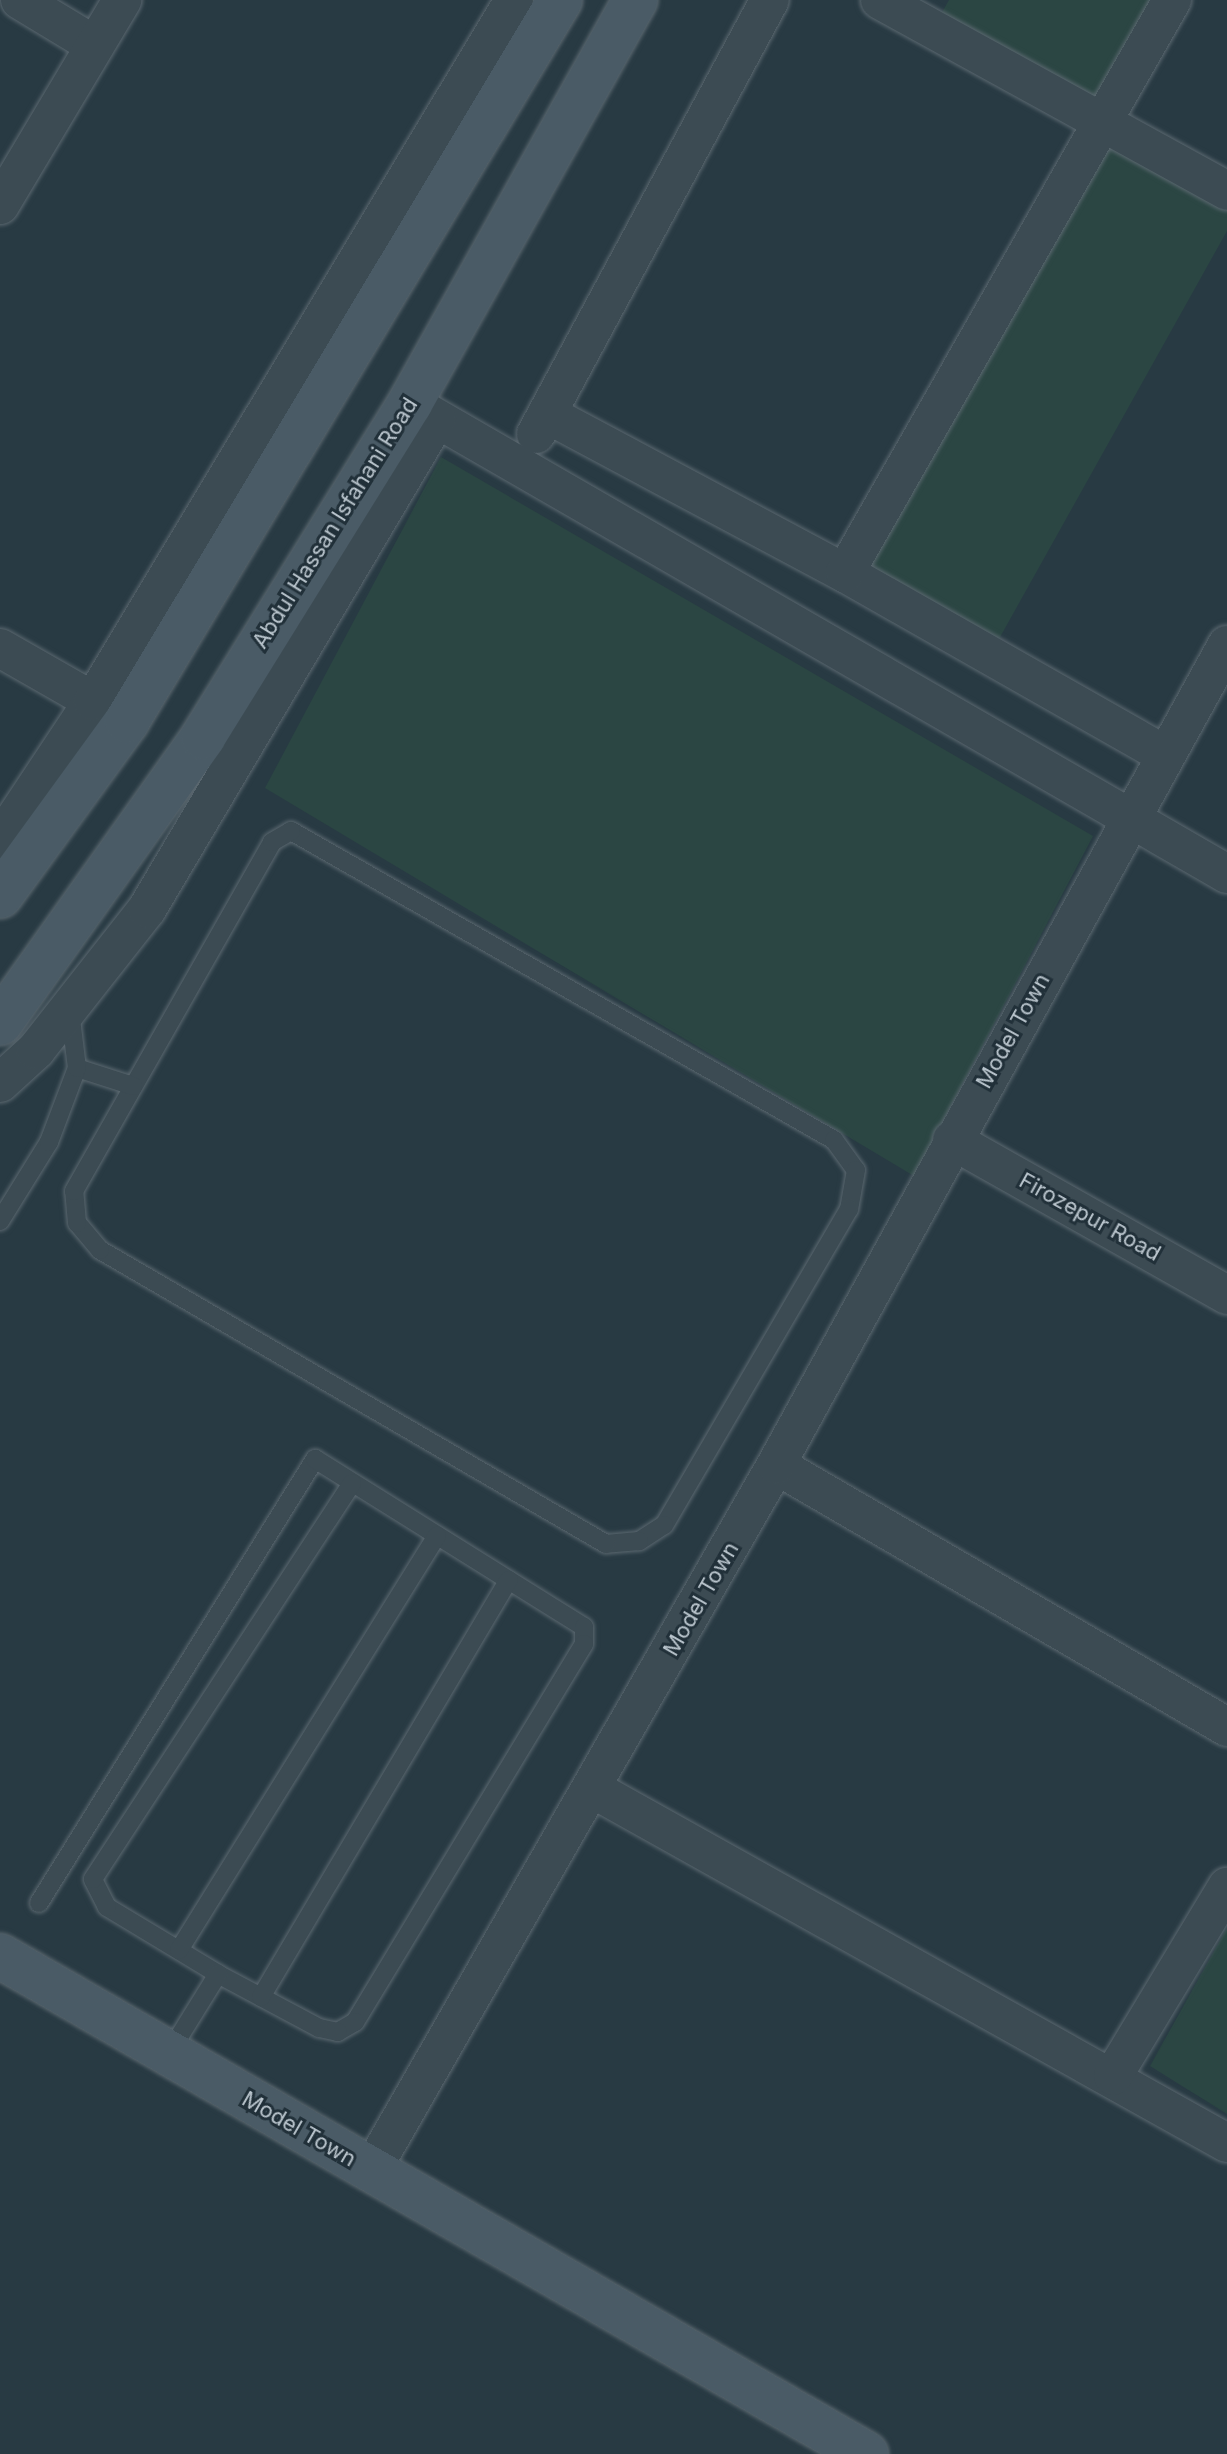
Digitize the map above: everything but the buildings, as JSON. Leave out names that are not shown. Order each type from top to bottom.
[{"type":"main road","points":[[0,896],[110,711],[560,0]]},
{"type":"main road","name":"Abdul Hassan Isfahani Road","points":[[0,1023],[203,737],[423,411],[635,0]]},
{"type":"main road","name":"Model Town","points":[[0,1956],[371,2171]]},
{"type":"main road","points":[[371,2171],[866,2454]]},
{"type":"street","points":[[20,0],[93,44]]},
{"type":"street","points":[[0,205],[93,44],[122,0]]},
{"type":"street","points":[[0,841],[110,711],[514,0]]},
{"type":"street","points":[[520,464],[770,0]]},
{"type":"street","points":[[880,0],[1227,191]]},
{"type":"street","points":[[845,573],[1172,0]]},
{"type":"street","points":[[0,1083],[36,1050],[147,909],[423,411],[520,464],[1227,874]]},
{"type":"street","points":[[547,414],[845,573],[1164,754]]},
{"type":"street","name":"Model Town","points":[[371,2171],[593,1789],[776,1465],[1164,754],[1227,645]]},
{"type":"street","points":[[0,648],[110,711]]},
{"type":"street","name":"Firozepur Road","points":[[952,1140],[1227,1295]]},
{"type":"street","points":[[776,1465],[1227,1727]]},
{"type":"street","points":[[593,1789],[1113,2076],[1227,2143]]},
{"type":"street","points":[[1113,2076],[1227,1887]]},
{"type":"lane","points":[[291,831],[834,1140],[856,1170],[849,1209],[664,1525],[639,1541],[606,1544],[100,1250],[77,1223],[74,1191],[133,1086],[272,842],[291,831]]},
{"type":"lane","points":[[0,1221],[49,1142],[77,1068],[70,1008]]},
{"type":"lane","points":[[77,1068],[133,1086]]},
{"type":"lane","points":[[39,1903],[315,1459],[584,1627],[584,1644],[355,2022],[338,2032],[319,2028],[218,1974],[107,1907],[93,1879],[352,1483]]},
{"type":"lane","points":[[179,1950],[437,1536]]},
{"type":"lane","points":[[261,1997],[509,1580]]},
{"type":"lane","points":[[169,2053],[218,1974]]},
{"type":"green space","points":[[949,0],[1172,0],[1102,123],[1227,191],[1227,231],[990,655],[845,573],[1101,123],[933,28]]},
{"type":"green space","points":[[441,457],[1093,836],[914,1176],[265,788]]},
{"type":"green space","points":[[1227,1928],[1227,2114],[1150,2066]]}]
